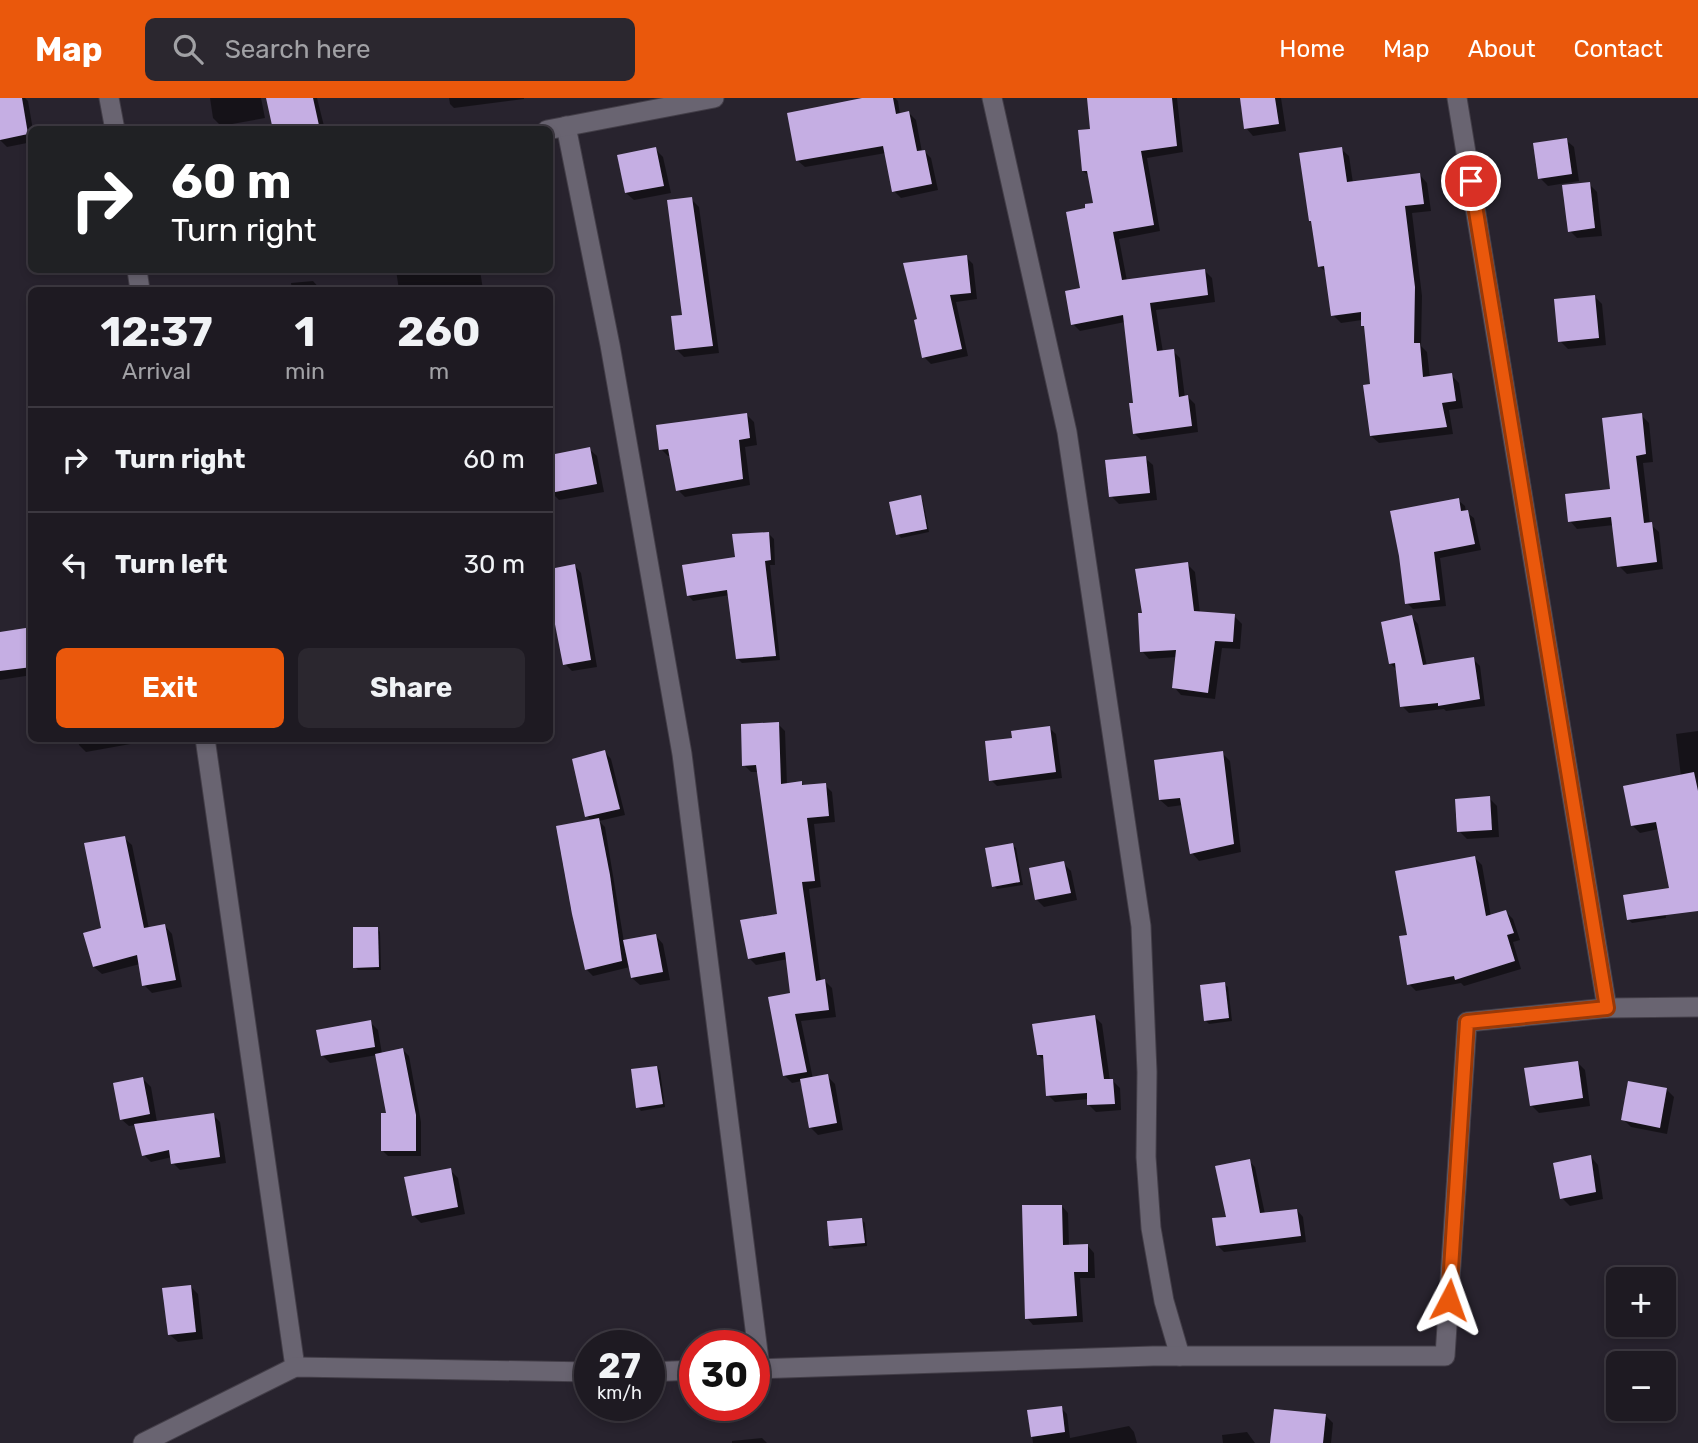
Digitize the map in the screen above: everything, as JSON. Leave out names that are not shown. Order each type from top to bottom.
[{"type":"street","points":[[110,98],[114,126]]},
{"type":"street","points":[[715,98],[557,128],[610,345],[682,754],[752,1330]]},
{"type":"street","points":[[992,98],[1067,432],[1140,926],[1147,1072],[1146,1157],[1151,1228],[1164,1301],[1180,1356]]},
{"type":"street","points":[[1457,98],[1607,1008]]},
{"type":"street","points":[[206,742],[295,1367]]},
{"type":"street","points":[[770,1369],[1180,1356],[1445,1356],[1467,1022],[1607,1008],[1698,1007]]},
{"type":"street","points":[[143,1443],[295,1367],[574,1372]]},
{"type":"building","points":[[0,98],[22,98],[28,134],[0,140]]},
{"type":"building","points":[[266,98],[313,98],[319,126],[272,126]]},
{"type":"building","points":[[862,98],[893,98],[896,114],[909,111],[917,151],[925,150],[932,184],[892,192],[883,146],[796,161],[787,113]]},
{"type":"building","points":[[1087,98],[1172,98],[1177,146],[1141,151],[1154,225],[1113,232],[1122,280],[1205,269],[1208,295],[1150,303],[1157,351],[1174,349],[1179,397],[1188,395],[1192,426],[1133,434],[1129,403],[1133,403],[1123,315],[1071,325],[1065,291],[1080,288],[1066,212],[1085,208],[1085,204],[1093,203],[1087,171],[1082,171],[1078,130],[1090,129]]},
{"type":"building","points":[[1240,98],[1275,98],[1279,124],[1244,129]]},
{"type":"building","points":[[1567,138],[1572,174],[1538,179],[1533,143]]},
{"type":"building","points":[[656,147],[664,186],[625,193],[617,155]]},
{"type":"building","points":[[1342,147],[1347,182],[1420,173],[1424,204],[1405,206],[1415,287],[1414,343],[1420,343],[1423,377],[1452,373],[1456,401],[1442,403],[1447,427],[1370,436],[1363,385],[1370,384],[1361,312],[1331,316],[1324,266],[1318,267],[1299,153]]},
{"type":"building","points":[[1590,182],[1595,228],[1568,232],[1562,185]]},
{"type":"building","points":[[692,197],[713,346],[675,350],[671,316],[682,315],[667,200]]},
{"type":"building","points":[[967,255],[971,293],[950,295],[962,349],[922,358],[914,320],[917,319],[903,263]]},
{"type":"building","points":[[1595,295],[1599,338],[1558,342],[1554,299]]},
{"type":"building","points":[[747,413],[750,438],[739,440],[743,479],[676,491],[668,449],[659,450],[656,425]]},
{"type":"building","points":[[1642,413],[1646,454],[1636,456],[1644,523],[1652,522],[1657,562],[1617,567],[1611,517],[1568,522],[1565,494],[1610,489],[1602,418]]},
{"type":"building","points":[[590,447],[597,484],[553,492],[553,454]]},
{"type":"building","points":[[1146,456],[1150,493],[1109,497],[1105,460]]},
{"type":"building","points":[[921,495],[927,529],[896,535],[889,502]]},
{"type":"building","points":[[1459,498],[1461,511],[1468,510],[1475,544],[1434,552],[1440,600],[1405,604],[1390,511]]},
{"type":"building","points":[[769,532],[771,560],[765,561],[776,656],[736,659],[727,590],[687,596],[682,565],[735,557],[732,534]]},
{"type":"building","points":[[1188,562],[1194,611],[1235,614],[1233,642],[1215,641],[1208,693],[1172,688],[1176,650],[1140,652],[1138,613],[1142,613],[1135,569]]},
{"type":"building","points":[[575,564],[591,660],[563,665],[553,614],[553,568]]},
{"type":"building","points":[[1412,615],[1423,665],[1474,657],[1480,699],[1438,706],[1438,703],[1400,707],[1395,663],[1389,664],[1381,622]]},
{"type":"building","points":[[28,628],[28,668],[0,671],[0,632]]},
{"type":"building","points":[[779,722],[781,784],[802,781],[802,785],[826,783],[829,816],[807,818],[815,881],[802,882],[816,981],[825,979],[829,1010],[795,1014],[807,1072],[783,1076],[768,997],[790,993],[785,952],[748,959],[740,920],[777,914],[756,765],[742,766],[741,724]]},
{"type":"building","points":[[1050,726],[1056,772],[989,781],[985,741],[1012,738],[1011,731]]},
{"type":"building","points":[[605,750],[620,809],[585,817],[572,759]]},
{"type":"building","points":[[1223,751],[1234,844],[1190,854],[1180,798],[1159,800],[1154,760]]},
{"type":"building","points":[[1694,772],[1698,791],[1698,911],[1627,920],[1623,895],[1669,888],[1656,822],[1631,826],[1623,786]]},
{"type":"building","points":[[1490,796],[1492,830],[1457,832],[1455,799]]},
{"type":"building","points":[[599,818],[622,961],[585,970],[556,826]]},
{"type":"building","points":[[125,836],[144,928],[165,924],[176,980],[142,986],[137,955],[93,967],[83,933],[101,928],[84,843]]},
{"type":"building","points":[[1013,843],[1020,882],[992,887],[985,848]]},
{"type":"building","points":[[1475,856],[1486,916],[1506,910],[1514,933],[1507,935],[1515,961],[1455,980],[1454,976],[1407,985],[1399,936],[1407,935],[1395,871]]},
{"type":"building","points":[[1064,861],[1071,893],[1035,900],[1029,868]]},
{"type":"building","points":[[353,927],[378,927],[379,967],[353,968]]},
{"type":"building","points":[[656,934],[663,972],[631,978],[623,940]]},
{"type":"building","points":[[1225,982],[1229,1018],[1204,1021],[1200,985]]},
{"type":"building","points":[[1095,1015],[1104,1079],[1113,1079],[1115,1104],[1087,1105],[1087,1093],[1046,1096],[1043,1055],[1037,1055],[1032,1024]]},
{"type":"building","points":[[371,1020],[375,1047],[321,1056],[316,1030]]},
{"type":"building","points":[[403,1048],[416,1115],[416,1151],[381,1151],[381,1113],[386,1113],[375,1054]]},
{"type":"building","points":[[1578,1061],[1583,1098],[1530,1106],[1524,1068]]},
{"type":"building","points":[[657,1066],[663,1104],[636,1108],[631,1069]]},
{"type":"building","points":[[828,1074],[837,1123],[809,1128],[800,1079]]},
{"type":"building","points":[[143,1077],[150,1114],[120,1120],[113,1083]]},
{"type":"building","points":[[1628,1081],[1667,1088],[1660,1128],[1621,1120]]},
{"type":"building","points":[[214,1113],[220,1157],[171,1164],[169,1150],[142,1156],[134,1124]]},
{"type":"building","points":[[1591,1155],[1596,1192],[1560,1199],[1553,1163]]},
{"type":"building","points":[[1250,1159],[1260,1213],[1297,1209],[1301,1236],[1216,1246],[1212,1218],[1226,1217],[1215,1166]]},
{"type":"building","points":[[451,1168],[458,1207],[412,1216],[404,1177]]},
{"type":"building","points":[[1022,1205],[1062,1205],[1063,1245],[1088,1244],[1088,1272],[1074,1272],[1077,1316],[1025,1319]]},
{"type":"building","points":[[862,1218],[865,1243],[829,1246],[827,1221]]},
{"type":"building","points":[[191,1285],[196,1332],[168,1335],[162,1288]]},
{"type":"building","points":[[1062,1406],[1065,1432],[1031,1437],[1027,1410]]},
{"type":"building","points":[[1274,1409],[1326,1414],[1323,1443],[1270,1443]]},
{"type":"route","points":[[1449,1300],[1467,1022],[1607,1008],[1471,181]]}]
